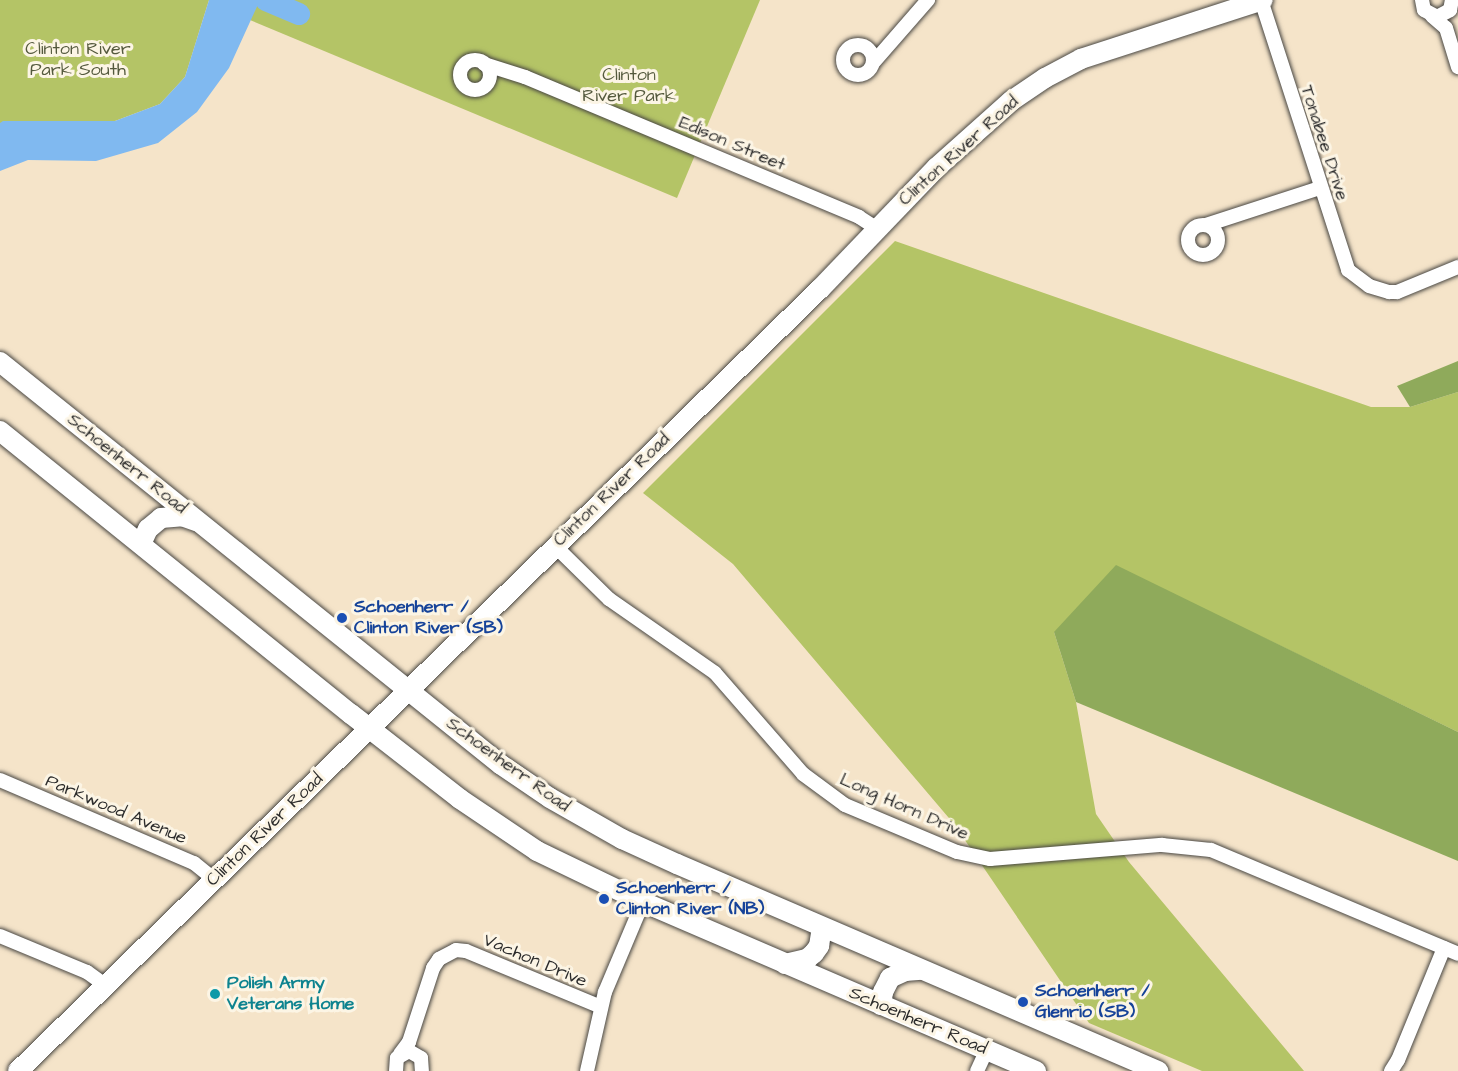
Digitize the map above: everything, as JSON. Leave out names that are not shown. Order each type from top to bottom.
[{"type":"main road","name":"Clinton River Road","points":[[18,1071],[820,289],[936,168],[990,120],[1045,78],[1081,59],[1262,0]]},
{"type":"main road","name":"Schoenherr Road","points":[[0,362],[500,764],[582,817],[647,851],[1158,1071]]},
{"type":"main road","name":"Schoenherr Road","points":[[0,431],[460,799],[522,842],[589,878],[1036,1071]]},
{"type":"main road","points":[[141,544],[148,529],[161,518],[182,516],[201,523]]},
{"type":"main road","points":[[786,964],[807,959],[814,953],[819,946],[822,927]]},
{"type":"main road","points":[[881,1005],[883,992],[890,978],[905,971],[921,970]]},
{"type":"street","points":[[889,43],[874,47],[849,48],[843,56],[844,66],[850,73],[859,75],[868,71],[889,43],[928,0]]},
{"type":"street","name":"Tonabee Drive","points":[[1262,0],[1344,263],[1354,276],[1369,286],[1380,291],[1397,292],[1458,267]]},
{"type":"street","points":[[1422,0],[1425,10],[1446,28]]},
{"type":"street","points":[[1432,16],[1442,16],[1451,5]]},
{"type":"street","points":[[1451,5],[1446,28],[1458,67]]},
{"type":"street","points":[[863,46],[871,53],[873,63]]},
{"type":"street","points":[[488,82],[489,72],[484,64],[475,60],[466,63],[460,71],[461,81],[472,90],[481,88],[504,71]]},
{"type":"street","name":"Edison Street","points":[[484,64],[525,77],[859,217],[876,228]]},
{"type":"street","points":[[1223,220],[1215,248],[1207,254],[1197,253],[1190,247],[1188,238],[1192,229],[1320,188]]},
{"type":"street","points":[[1206,225],[1214,230],[1218,239]]},
{"type":"street","name":"Long Horn Drive","points":[[555,546],[609,599],[715,673],[803,774],[845,805],[957,852],[990,859],[1162,845],[1211,850],[1458,954]]},
{"type":"street","name":"Parkwood Avenue","points":[[0,780],[194,863],[214,879]]},
{"type":"street","points":[[587,1071],[601,1007],[643,902]]},
{"type":"street","points":[[0,936],[87,972],[105,985]]},
{"type":"street","points":[[1391,1071],[1398,1060],[1444,948]]},
{"type":"street","name":"Vachon Drive","points":[[396,1071],[395,1062],[409,1042],[433,968],[446,953],[456,950],[466,951],[601,1007]]},
{"type":"street","points":[[409,1042],[423,1062],[422,1071]]},
{"type":"street","points":[[977,1071],[987,1050]]},
{"type":"street","points":[[400,1054],[409,1051],[417,1054]]},
{"type":"green space","name":"Clinton River Park South","points":[[0,0],[209,0],[185,77],[160,104],[115,121],[0,123]]},
{"type":"green space","name":"Clinton River Park","points":[[259,0],[760,0],[677,198],[250,20]]},
{"type":"green space","points":[[895,241],[1371,407],[1410,407],[1458,392],[1458,732],[1260,636],[1054,632],[1076,702],[1096,814],[1129,862],[1304,1071],[1202,1071],[1089,1023],[954,824],[733,564],[643,493]]},
{"type":"green space","points":[[1458,361],[1458,392],[1410,407],[1397,386]]},
{"type":"green space","points":[[1116,565],[1458,732],[1458,861],[1076,702],[1054,632]]},
{"type":"water","points":[[209,0],[260,0],[229,68],[197,112],[158,143],[96,161],[28,160],[0,171],[0,123],[3,121],[115,121],[160,104],[185,77]]},
{"type":"waterway","points":[[266,0],[299,14]]},
{"type":"place","name":"Schoenherr / Clinton River (SB)","points":[[342,618]]},
{"type":"place","name":"Schoenherr / Clinton River (NB)","points":[[604,899]]},
{"type":"place","name":"Polish Army Veterans Home","points":[[215,994]]},
{"type":"place","name":"Schoenherr / Glenrio (SB)","points":[[1023,1002]]}]
